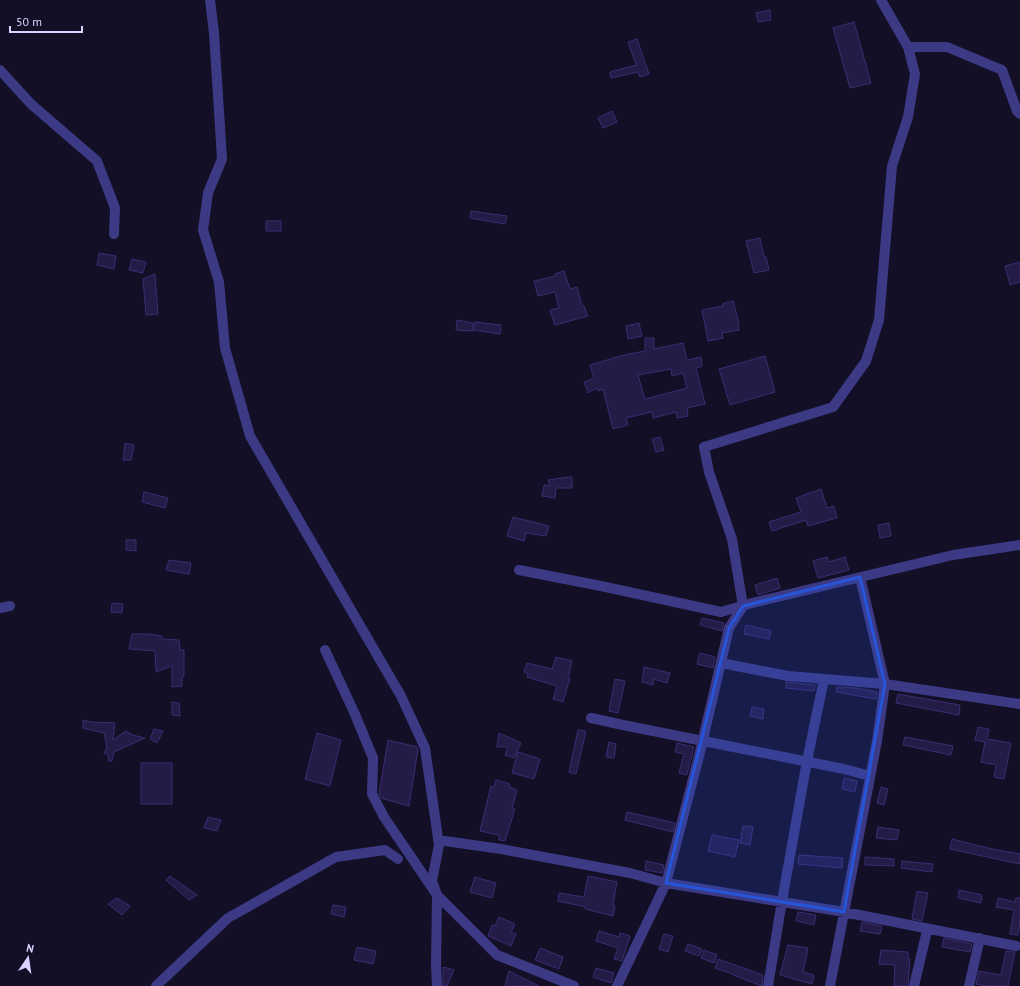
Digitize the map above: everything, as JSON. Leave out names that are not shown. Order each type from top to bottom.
[{"type":"street","points":[[210,0],[214,33],[222,159],[208,193],[203,230],[219,282],[225,348],[250,436],[401,696],[425,748],[439,845],[432,881],[437,895],[437,986]]},
{"type":"street","points":[[617,986],[666,883],[703,740],[729,628],[743,606],[732,539],[709,472],[704,448],[833,406],[866,361],[879,320],[892,166],[908,117],[915,74],[908,47],[881,0]]},
{"type":"street","points":[[908,47],[947,47],[1002,70],[1017,111],[1020,114]]},
{"type":"street","points":[[0,70],[31,104],[96,161],[115,208],[114,234]]},
{"type":"street","points":[[519,570],[720,612],[953,555],[1020,544]]},
{"type":"street","points":[[830,986],[877,741],[885,684],[860,577]]},
{"type":"street","points":[[325,650],[354,712],[373,758],[372,794],[384,817],[437,895],[497,955],[574,986]]},
{"type":"street","points":[[721,663],[788,676],[885,684],[1020,704]]},
{"type":"street","points":[[768,986],[807,761],[824,678]]},
{"type":"street","points":[[591,718],[623,726],[807,761],[870,776]]},
{"type":"street","points":[[438,840],[501,849],[630,873],[666,883],[844,912],[1016,946]]},
{"type":"street","points":[[156,986],[228,918],[336,856],[385,850],[398,859]]},
{"type":"street","points":[[914,986],[926,935],[926,928]]},
{"type":"street","points":[[969,986],[980,938]]},
{"type":"highlighted area","points":[[860,577],[885,684],[844,912],[666,883],[729,628],[743,606]]},
{"type":"building","points":[[770,10],[771,20],[758,22],[756,13]]},
{"type":"building","points":[[854,22],[871,83],[850,88],[833,28]]},
{"type":"building","points":[[637,39],[649,74],[640,77],[638,72],[611,78],[610,72],[636,65],[628,42]]},
{"type":"building","points":[[612,111],[617,122],[603,128],[598,118]]},
{"type":"building","points":[[471,211],[507,216],[505,224],[470,218]]},
{"type":"building","points":[[266,221],[281,221],[281,231],[266,231]]},
{"type":"building","points":[[760,238],[764,257],[766,257],[769,270],[754,273],[746,241]]},
{"type":"building","points":[[99,253],[116,256],[114,269],[97,265]]},
{"type":"building","points":[[132,259],[146,262],[143,273],[129,270]]},
{"type":"building","points":[[1020,262],[1020,282],[1010,285],[1005,266]]},
{"type":"building","points":[[564,271],[570,289],[577,287],[582,306],[584,306],[588,316],[555,325],[550,310],[559,308],[555,292],[538,296],[534,281],[556,276],[555,274]]},
{"type":"building","points":[[155,274],[158,314],[146,315],[143,279]]},
{"type":"building","points":[[733,301],[738,319],[739,330],[722,333],[723,338],[708,341],[702,310],[723,306],[722,304]]},
{"type":"building","points":[[457,320],[473,323],[473,331],[456,330]]},
{"type":"building","points":[[475,322],[501,325],[500,334],[474,330]]},
{"type":"building","points":[[639,323],[642,336],[628,339],[626,326]]},
{"type":"building","points":[[645,338],[654,338],[654,349],[683,343],[687,360],[701,357],[702,366],[696,368],[705,404],[687,408],[688,416],[677,418],[676,412],[653,418],[652,412],[626,418],[628,425],[613,429],[603,389],[598,391],[597,388],[588,393],[584,382],[594,378],[590,365],[624,355],[645,351]],"holes":[[[671,369],[672,376],[683,373],[687,388],[645,399],[638,375]]]},
{"type":"building","points":[[765,356],[775,392],[730,405],[719,369]]},
{"type":"building","points":[[660,437],[664,450],[656,452],[652,439]]},
{"type":"building","points":[[125,443],[134,445],[131,460],[123,460]]},
{"type":"building","points":[[572,477],[572,488],[556,488],[555,498],[542,496],[544,485],[550,486],[548,480]]},
{"type":"building","points":[[821,489],[827,508],[834,506],[837,518],[808,526],[806,520],[772,531],[769,522],[801,512],[796,498]]},
{"type":"building","points":[[144,492],[168,498],[165,508],[142,502]]},
{"type":"building","points":[[513,517],[549,526],[546,536],[526,533],[524,541],[507,536]]},
{"type":"building","points":[[889,523],[891,536],[880,538],[878,525]]},
{"type":"building","points":[[126,540],[136,540],[136,551],[126,550]]},
{"type":"building","points":[[827,557],[829,562],[845,557],[849,570],[818,578],[813,561]]},
{"type":"building","points":[[169,560],[191,563],[189,574],[166,570]]},
{"type":"building","points":[[777,578],[780,588],[758,595],[755,585]]},
{"type":"building","points":[[112,603],[123,604],[122,613],[111,612]]},
{"type":"building","points":[[702,618],[724,623],[722,631],[700,625]]},
{"type":"building","points":[[746,625],[771,631],[769,639],[744,634]]},
{"type":"building","points":[[132,634],[148,634],[162,636],[162,639],[179,640],[180,650],[184,650],[184,677],[182,677],[182,686],[172,687],[172,666],[156,672],[155,651],[129,649]]},
{"type":"building","points":[[700,653],[715,657],[713,668],[697,664]]},
{"type":"building","points":[[556,657],[572,661],[568,678],[570,678],[563,702],[553,699],[557,686],[527,677],[528,674],[524,672],[527,663],[552,669]]},
{"type":"building","points":[[644,667],[670,673],[667,683],[654,679],[653,685],[642,682]]},
{"type":"building","points":[[615,679],[625,681],[618,713],[609,711]]},
{"type":"building","points":[[786,682],[815,685],[814,691],[786,688]]},
{"type":"building","points":[[837,687],[856,688],[877,692],[876,699],[836,692]]},
{"type":"building","points":[[898,694],[960,705],[959,715],[896,703]]},
{"type":"building","points":[[172,702],[179,703],[180,716],[172,715]]},
{"type":"building","points":[[752,707],[764,709],[763,719],[750,716]]},
{"type":"building","points":[[83,720],[91,722],[115,723],[113,740],[126,731],[133,735],[145,738],[114,752],[112,761],[109,761],[108,754],[104,753],[107,747],[104,733],[83,728]]},
{"type":"building","points":[[978,727],[989,729],[987,739],[1011,743],[1004,779],[994,777],[996,765],[981,762],[985,742],[975,740]]},
{"type":"building","points":[[154,729],[163,731],[157,743],[150,739]]},
{"type":"building","points":[[578,730],[586,731],[576,774],[569,772]]},
{"type":"building","points":[[317,733],[341,740],[330,786],[305,779]]},
{"type":"building","points":[[499,733],[521,743],[514,758],[505,755],[508,747],[497,747]]},
{"type":"building","points":[[905,737],[953,746],[951,755],[903,745]]},
{"type":"building","points":[[388,740],[417,747],[418,749],[409,806],[381,798],[379,794]]},
{"type":"building","points":[[609,742],[616,744],[614,758],[606,757]]},
{"type":"building","points":[[677,743],[694,747],[687,775],[679,773],[684,754],[675,752]]},
{"type":"building","points":[[518,752],[540,759],[534,779],[512,773]]},
{"type":"building","points":[[141,763],[172,763],[172,804],[141,804]]},
{"type":"building","points":[[844,778],[857,781],[855,792],[842,789]]},
{"type":"building","points":[[496,780],[510,784],[509,787],[517,790],[512,809],[515,809],[505,841],[499,840],[499,835],[480,831],[491,786],[494,787]]},
{"type":"building","points":[[881,787],[888,789],[884,805],[877,803]]},
{"type":"building","points":[[627,812],[675,823],[673,832],[625,820]]},
{"type":"building","points":[[208,817],[221,820],[217,831],[204,828]]},
{"type":"building","points":[[743,826],[753,827],[750,845],[740,843]]},
{"type":"building","points":[[878,827],[899,830],[897,840],[876,838]]},
{"type":"building","points":[[712,835],[739,840],[735,857],[708,851]]},
{"type":"building","points":[[952,839],[1020,854],[1020,864],[950,849]]},
{"type":"building","points":[[799,855],[843,858],[842,868],[798,864]]},
{"type":"building","points":[[865,857],[894,859],[894,866],[865,865]]},
{"type":"building","points":[[646,861],[664,865],[662,873],[645,870]]},
{"type":"building","points":[[902,861],[933,864],[932,872],[901,868]]},
{"type":"building","points":[[170,876],[197,895],[189,900],[166,880]]},
{"type":"building","points":[[588,876],[617,882],[613,905],[615,906],[613,916],[585,909],[586,907],[558,901],[559,893],[584,897]]},
{"type":"building","points":[[475,877],[496,883],[492,898],[470,892]]},
{"type":"building","points":[[959,890],[982,895],[981,903],[958,898]]},
{"type":"building","points":[[917,891],[928,893],[922,921],[912,919]]},
{"type":"building","points":[[117,898],[130,906],[122,915],[108,904]]},
{"type":"building","points":[[998,898],[1015,902],[1016,898],[1020,898],[1020,924],[1018,935],[1010,934],[1014,910],[996,907]]},
{"type":"building","points":[[333,905],[346,907],[344,917],[331,914]]},
{"type":"building","points":[[798,912],[816,915],[814,925],[796,921]]},
{"type":"building","points":[[499,917],[515,924],[511,932],[516,934],[511,946],[488,936],[492,925],[495,926]]},
{"type":"building","points":[[862,922],[882,926],[880,934],[860,931]]},
{"type":"building","points":[[599,931],[619,937],[620,933],[630,936],[622,961],[614,959],[618,948],[596,941]]},
{"type":"building","points":[[664,934],[673,936],[668,952],[659,949]]},
{"type":"building","points":[[944,938],[972,944],[970,952],[942,947]]},
{"type":"building","points":[[688,944],[702,949],[699,956],[685,951]]},
{"type":"building","points":[[788,945],[808,948],[803,972],[814,975],[812,984],[780,975]]},
{"type":"building","points":[[357,947],[376,951],[373,964],[354,960]]},
{"type":"building","points":[[540,948],[563,957],[559,969],[535,960]]},
{"type":"building","points":[[704,950],[717,955],[714,963],[701,958]]},
{"type":"building","points":[[881,950],[908,952],[908,958],[910,959],[908,986],[894,986],[895,965],[879,964]]},
{"type":"building","points":[[1006,951],[1015,952],[1008,986],[986,986],[976,984],[979,971],[1001,975]]},
{"type":"building","points":[[718,959],[763,975],[762,986],[715,968]]},
{"type":"building","points":[[443,967],[454,970],[447,986],[443,986]]},
{"type":"building","points":[[596,968],[614,973],[611,983],[593,977]]},
{"type":"building","points":[[509,971],[539,986],[505,986]]}]
